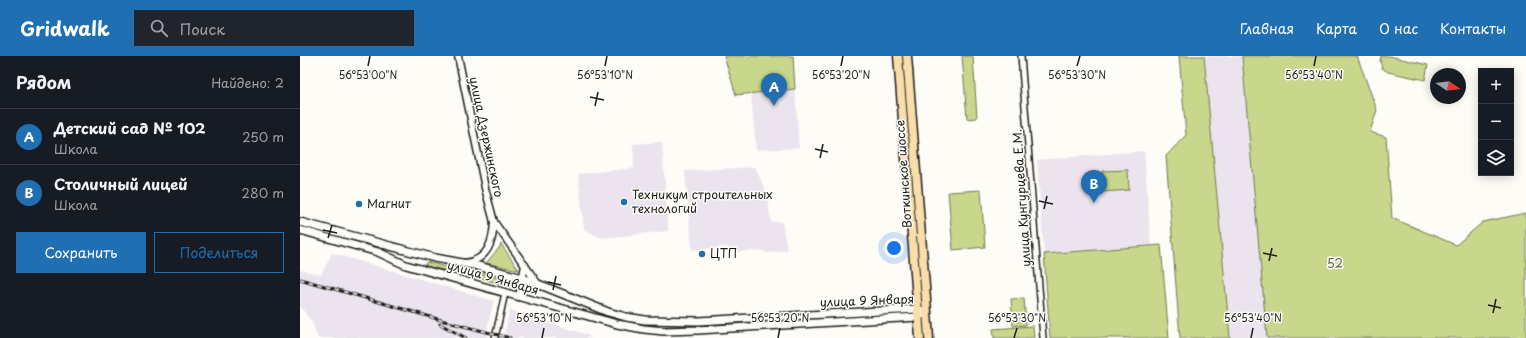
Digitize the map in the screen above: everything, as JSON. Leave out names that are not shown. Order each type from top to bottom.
[{"type":"main road","name":"Воткинское шоссе","points":[[898,56],[920,338]]},
{"type":"main road","name":"Воткинское шоссе","points":[[907,56],[929,338]]},
{"type":"main road","name":"улица 9 Января","points":[[300,222],[422,255],[478,266],[523,278],[602,310],[626,317],[660,321],[918,313]]},
{"type":"main road","name":"улица 9 Января","points":[[300,230],[378,252],[406,265],[618,324],[644,329],[713,329],[927,312]]},
{"type":"main road","points":[[418,268],[422,255]]},
{"type":"main road","points":[[713,320],[713,329]]},
{"type":"street","name":"улица Дзержинского","points":[[458,56],[485,188],[494,222],[493,236],[489,248],[483,255],[475,260],[467,263],[460,263]]},
{"type":"street","name":"улица Кунгурцева Е.М.","points":[[1021,56],[1043,338]]},
{"type":"street","name":"улица Дзержинского","points":[[494,222],[538,284]]},
{"type":"street","points":[[519,296],[525,265]]},
{"type":"street","points":[[495,338],[505,293]]},
{"type":"shaded area","points":[[1204,56],[1242,56],[1267,338],[1230,338]]},
{"type":"shaded area","points":[[795,89],[799,148],[756,150],[751,93]]},
{"type":"shaded area","name":"Техникум строительных технологий","points":[[662,142],[668,231],[602,238],[584,229],[578,174],[634,168],[633,144]]},
{"type":"shaded area","points":[[1144,151],[1151,245],[1044,254],[1037,160]]},
{"type":"shaded area","points":[[755,167],[767,194],[771,222],[782,222],[787,250],[766,253],[764,251],[729,252],[729,247],[692,250],[685,171]]},
{"type":"shaded area","points":[[332,253],[494,301],[488,324],[487,338],[318,338],[312,322],[300,306],[300,270],[321,275]]},
{"type":"shaded area","points":[[510,310],[588,335],[591,338],[503,338]]},
{"type":"green space","points":[[724,56],[793,56],[795,89],[736,95]]},
{"type":"green space","points":[[962,56],[973,56],[977,118],[967,119]]},
{"type":"green space","points":[[1179,56],[1204,56],[1230,338],[1180,338],[1166,156],[1186,135]]},
{"type":"green space","name":"52","points":[[1242,56],[1357,56],[1377,110],[1370,132],[1386,137],[1392,218],[1456,245],[1483,222],[1526,213],[1526,338],[1267,338]]},
{"type":"green space","points":[[1381,56],[1389,56],[1428,65],[1425,80],[1388,72],[1382,68],[1380,61]]},
{"type":"green space","points":[[1128,170],[1129,190],[1103,192],[1102,171]]},
{"type":"green space","points":[[981,190],[985,247],[953,250],[948,192]]},
{"type":"green space","points":[[501,244],[519,270],[486,263]]},
{"type":"green space","points":[[1161,245],[1169,338],[1050,338],[1044,254]]},
{"type":"green space","points":[[427,262],[461,271],[469,270],[515,283],[516,285],[514,288],[467,274],[459,274],[426,266],[425,264]]},
{"type":"green space","points":[[1024,298],[1026,325],[1013,326],[1011,299]]},
{"type":"green space","points":[[1033,326],[1034,338],[994,338],[993,329]]},
{"type":"railway","points":[[300,279],[448,322],[510,338]]},
{"type":"railway","points":[[440,324],[466,338]]},
{"type":"place","name":"Детский сад № 102","points":[[774,106]]},
{"type":"place","name":"Техникум строительных технологий","points":[[624,202]]},
{"type":"place","name":"Столичный лицей","points":[[1094,203]]},
{"type":"place","name":"Магнит","points":[[359,204]]},
{"type":"place","name":"ЦТП","points":[[702,254]]}]
